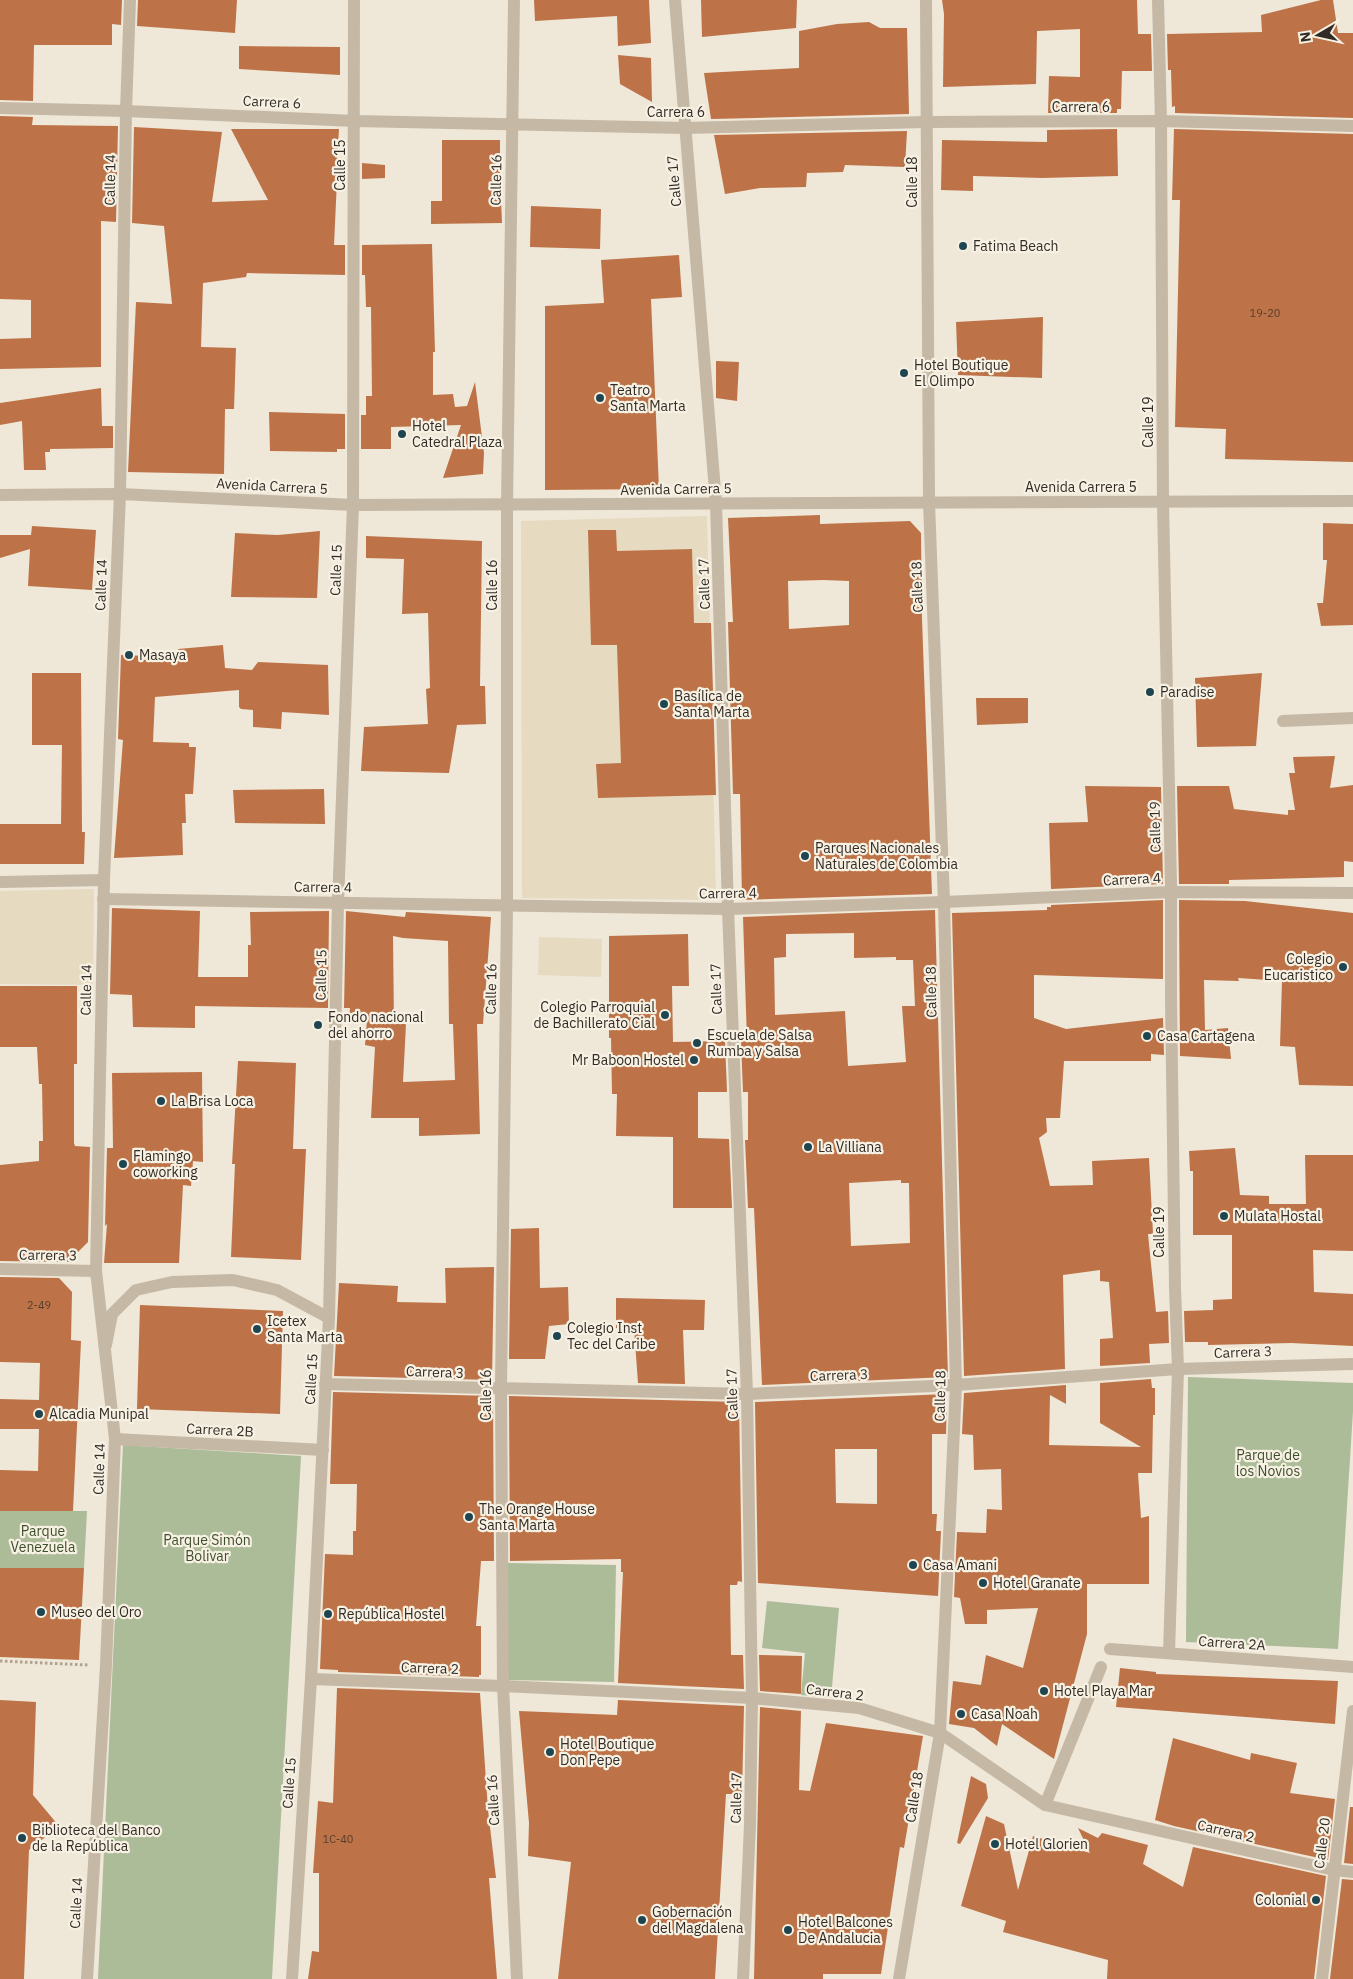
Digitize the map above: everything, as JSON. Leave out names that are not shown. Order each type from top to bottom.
[{"type":"street","name":"Calle 14","points":[[87,1979],[106,1666],[115,1440],[96,1271],[103,899],[120,494],[126,111],[130,0]]},
{"type":"street","name":"Calle 15","points":[[292,1979],[311,1679],[329,1318],[338,903],[353,505],[354,0]]},
{"type":"street","name":"Calle 16","points":[[514,0],[507,506],[507,906],[501,1388],[503,1686],[517,1979]]},
{"type":"street","name":"Calle 17","points":[[675,0],[716,503],[728,909],[747,1394],[752,1698],[750,1825],[743,1979]]},
{"type":"street","name":"Calle 18","points":[[900,1979],[940,1733],[956,1385],[944,902],[929,502],[926,0]]},
{"type":"street","name":"Calle 19","points":[[1158,0],[1161,121],[1163,502],[1171,892],[1175,1288],[1178,1369],[1169,1653]]},
{"type":"street","name":"Carrera 6","points":[[0,108],[126,111],[355,121],[685,128],[927,122],[1161,121],[1353,126]]},
{"type":"street","name":"Avenida Carrera 5","points":[[0,495],[120,494],[353,505],[507,506],[716,503],[1353,501]]},
{"type":"street","points":[[1283,721],[1353,718]]},
{"type":"street","points":[[0,882],[104,880]]},
{"type":"street","name":"Carrera 4","points":[[103,899],[728,909],[1171,892],[1353,893]]},
{"type":"street","name":"Carrera 3","points":[[0,1269],[96,1271]]},
{"type":"street","points":[[105,1348],[112,1314],[136,1290],[172,1282],[233,1280],[277,1290],[329,1318]]},
{"type":"street","name":"Carrera 3","points":[[325,1384],[747,1394],[956,1385],[1178,1369],[1353,1364]]},
{"type":"street","name":"Carrera 2B","points":[[115,1440],[323,1450]]},
{"type":"street","name":"Carrera 2A","points":[[1110,1649],[1353,1666]]},
{"type":"street","points":[[1045,1806],[1101,1667]]},
{"type":"street","name":"Carrera 2","points":[[311,1679],[752,1698],[859,1708],[940,1733],[1045,1806],[1334,1870],[1353,1872]]},
{"type":"street","name":"Calle 20","points":[[1322,1979],[1353,1711]]},
{"type":"path","points":[[0,1661],[106,1666]]},
{"type":"green space","name":"Parque de los Novios","points":[[1188,1377],[1353,1383],[1353,1411],[1338,1649],[1186,1642]]},
{"type":"green space","name":"Parque Simón Bolivar","points":[[123,1445],[301,1456],[272,1979],[98,1979]]},
{"type":"green space","name":"Parque Venezuela","points":[[0,1511],[87,1511],[84,1568],[0,1568]]},
{"type":"green space","points":[[508,1563],[616,1565],[614,1682],[506,1680]]},
{"type":"green space","points":[[767,1601],[839,1608],[831,1698],[801,1695],[805,1653],[762,1648]]},
{"type":"shaded area","points":[[707,516],[716,900],[522,898],[521,521]]},
{"type":"shaded area","points":[[94,889],[93,985],[0,984],[0,891]]},
{"type":"shaded area","points":[[539,937],[602,939],[601,977],[538,975]]},
{"type":"building","points":[[0,0],[122,0],[121,25],[112,24],[112,45],[34,45],[33,101],[0,100]]},
{"type":"building","points":[[138,0],[237,0],[235,33],[137,26]]},
{"type":"building","points":[[534,0],[649,0],[651,43],[618,46],[617,16],[535,21]]},
{"type":"building","points":[[701,0],[797,0],[796,28],[702,37]]},
{"type":"building","points":[[942,0],[1137,0],[1138,34],[1151,34],[1152,71],[1122,71],[1121,109],[1117,109],[1117,113],[1048,113],[1049,76],[1080,77],[1080,29],[1037,31],[1036,84],[943,87],[944,14]]},
{"type":"building","points":[[1321,0],[1333,0],[1338,33],[1353,33],[1353,118],[1175,113],[1175,106],[1172,107],[1171,70],[1168,70],[1167,34],[1262,32],[1261,15]]},
{"type":"building","points":[[869,22],[880,28],[907,28],[909,114],[711,119],[704,73],[799,68],[799,31],[837,24]]},
{"type":"building","points":[[239,46],[340,47],[340,75],[239,69]]},
{"type":"building","points":[[618,55],[651,58],[652,102],[620,84]]},
{"type":"building","points":[[0,116],[33,117],[32,125],[118,126],[116,222],[101,221],[101,367],[0,369],[0,339],[31,338],[31,300],[0,299]]},
{"type":"building","points":[[134,127],[222,132],[212,202],[268,200],[231,129],[339,129],[337,162],[346,162],[346,180],[337,180],[334,245],[345,245],[345,275],[247,273],[246,277],[203,283],[201,347],[236,348],[234,409],[225,409],[224,474],[128,472],[136,302],[172,304],[164,226],[132,223]]},
{"type":"building","points":[[1117,129],[1118,176],[1042,178],[973,176],[973,191],[941,190],[942,140],[1047,142],[1047,130]]},
{"type":"building","points":[[1174,129],[1353,134],[1353,462],[1225,459],[1226,429],[1175,427],[1180,200],[1172,200]]},
{"type":"building","points":[[907,131],[905,167],[845,165],[843,172],[807,173],[806,187],[760,188],[725,194],[714,135]]},
{"type":"building","points":[[442,140],[500,140],[502,223],[431,224],[431,201],[442,201]]},
{"type":"building","points":[[362,163],[385,165],[385,178],[362,179]]},
{"type":"building","points":[[531,206],[601,209],[600,249],[530,247]]},
{"type":"building","points":[[432,244],[435,352],[433,352],[433,395],[453,394],[455,407],[467,406],[475,382],[484,453],[483,474],[443,478],[461,425],[391,427],[391,449],[361,449],[361,415],[366,415],[366,396],[372,396],[371,307],[366,307],[365,275],[362,275],[362,245]]},
{"type":"building","name":"Teatro Santa Marta","points":[[679,255],[682,297],[651,299],[659,489],[545,490],[545,306],[604,303],[601,260]]},
{"type":"building","points":[[1043,317],[1042,378],[958,375],[956,322]]},
{"type":"building","points":[[716,361],[739,362],[737,401],[716,398]]},
{"type":"building","points":[[101,388],[102,426],[113,426],[113,448],[50,449],[50,452],[45,452],[46,470],[24,470],[22,421],[0,425],[0,403]]},
{"type":"building","points":[[269,412],[345,414],[345,449],[337,449],[337,452],[270,451]]},
{"type":"building","points":[[820,515],[820,524],[910,521],[921,533],[922,619],[932,894],[742,900],[740,794],[733,794],[728,622],[733,622],[728,518]],"holes":[[[788,581],[849,581],[849,625],[789,629]]]},
{"type":"building","points":[[1323,523],[1353,524],[1353,625],[1321,626],[1317,603],[1323,603],[1327,560],[1323,560]]},
{"type":"building","points":[[32,526],[96,530],[92,590],[28,586],[30,549],[0,558],[0,535],[31,535]]},
{"type":"building","name":"Basílica de Santa Marta","points":[[588,530],[616,530],[617,551],[692,549],[694,623],[711,623],[716,795],[598,798],[596,764],[621,763],[617,645],[591,645]]},
{"type":"building","points":[[320,531],[317,598],[231,597],[235,533],[278,535]]},
{"type":"building","points":[[366,536],[482,541],[480,686],[485,686],[486,724],[457,725],[449,773],[361,771],[364,727],[428,724],[426,689],[430,688],[428,613],[402,614],[404,559],[366,558]]},
{"type":"building","points":[[223,645],[225,668],[252,670],[258,662],[328,665],[329,715],[282,712],[281,729],[253,727],[253,710],[241,709],[239,707],[239,690],[155,697],[153,742],[189,743],[189,747],[196,747],[193,794],[185,794],[186,823],[182,823],[183,855],[114,858],[123,740],[118,739],[121,655],[178,657],[178,649]]},
{"type":"building","points":[[32,673],[81,673],[82,832],[85,832],[84,864],[0,864],[0,824],[61,824],[62,745],[32,745]]},
{"type":"building","points":[[1262,673],[1256,746],[1197,747],[1195,678]]},
{"type":"building","points":[[976,698],[1028,698],[1028,723],[977,725]]},
{"type":"building","points":[[1335,756],[1330,788],[1353,785],[1353,862],[1344,861],[1344,877],[1229,880],[1229,884],[1179,884],[1177,786],[1229,786],[1234,809],[1288,815],[1288,810],[1295,810],[1289,773],[1295,773],[1293,757]]},
{"type":"building","points":[[1085,786],[1161,787],[1163,884],[1051,889],[1049,823],[1088,822]]},
{"type":"building","points":[[324,789],[325,824],[235,823],[233,790]]},
{"type":"building","points":[[1163,900],[1163,979],[1034,975],[1034,1018],[1066,1029],[1163,1018],[1164,1055],[1151,1054],[1151,1061],[1064,1061],[1060,1118],[1046,1118],[1047,1132],[1039,1138],[1050,1186],[1093,1185],[1092,1161],[1149,1158],[1153,1234],[1148,1234],[1156,1312],[1168,1311],[1169,1343],[1149,1344],[1150,1363],[1100,1366],[1100,1339],[1113,1338],[1109,1282],[1100,1281],[1100,1270],[1063,1275],[1065,1369],[964,1376],[952,913],[1047,910],[1047,907],[1051,907],[1051,905]]},
{"type":"building","points":[[1179,900],[1245,901],[1353,913],[1353,1086],[1299,1085],[1295,1047],[1280,1046],[1282,981],[1238,978],[1239,981],[1204,980],[1205,1030],[1228,1028],[1231,1059],[1180,1056]]},
{"type":"building","points":[[112,908],[200,911],[198,977],[248,977],[248,945],[251,945],[250,912],[329,911],[328,1008],[195,1006],[195,1028],[133,1027],[132,995],[110,994]]},
{"type":"building","points":[[935,910],[948,1377],[762,1385],[754,1208],[748,1208],[745,1140],[748,1140],[748,1092],[743,1092],[741,1041],[747,1041],[743,917]],"holes":[[[854,933],[854,958],[896,957],[896,960],[913,960],[915,1006],[902,1006],[906,1062],[848,1066],[845,1011],[775,1015],[774,958],[786,957],[786,934]],[[901,1180],[901,1183],[909,1183],[910,1243],[851,1246],[849,1183]]]},
{"type":"building","points":[[346,911],[405,917],[406,912],[491,917],[483,1024],[477,1024],[480,1134],[419,1136],[419,1118],[371,1118],[375,1047],[365,1045],[367,1020],[349,1020],[350,1008],[344,1008]],"holes":[[[393,936],[448,941],[449,1024],[453,1024],[455,1080],[403,1082],[406,1024],[394,1024]]]},
{"type":"building","points":[[688,934],[689,986],[672,986],[673,1042],[725,1041],[727,1092],[698,1092],[698,1138],[729,1139],[732,1208],[673,1208],[673,1137],[616,1136],[617,1094],[612,1094],[611,1038],[609,1038],[609,936]]},
{"type":"building","points":[[0,986],[77,986],[77,1064],[74,1064],[74,1143],[75,1146],[90,1147],[88,1242],[68,1262],[0,1261],[0,1165],[39,1161],[39,1141],[43,1141],[42,1084],[39,1084],[37,1047],[0,1047]]},
{"type":"building","points":[[238,1061],[296,1063],[293,1149],[306,1149],[301,1260],[231,1257],[235,1164],[232,1164]]},
{"type":"building","points":[[202,1072],[203,1162],[193,1161],[191,1186],[183,1185],[179,1263],[104,1263],[107,1224],[105,1226],[107,1148],[113,1148],[112,1073]]},
{"type":"building","points":[[1235,1148],[1240,1195],[1269,1196],[1269,1204],[1306,1204],[1305,1155],[1353,1155],[1353,1251],[1313,1250],[1314,1292],[1353,1294],[1353,1346],[1291,1343],[1208,1345],[1208,1342],[1185,1342],[1184,1311],[1213,1310],[1213,1300],[1232,1299],[1232,1235],[1193,1235],[1193,1171],[1190,1171],[1189,1151]]},
{"type":"building","points":[[539,1228],[540,1288],[568,1287],[569,1324],[549,1326],[545,1359],[509,1359],[511,1229]]},
{"type":"building","points":[[494,1267],[492,1380],[334,1376],[339,1283],[398,1286],[397,1302],[446,1303],[445,1268]]},
{"type":"building","name":"Alcadia Munipal","points":[[0,1277],[59,1278],[72,1292],[71,1340],[81,1341],[73,1511],[0,1511],[0,1470],[38,1471],[39,1429],[0,1429],[0,1399],[39,1400],[40,1363],[0,1362]]},
{"type":"building","points":[[616,1298],[705,1300],[704,1330],[683,1330],[685,1384],[638,1383],[634,1328],[616,1328]]},
{"type":"building","points":[[140,1305],[283,1311],[280,1414],[137,1409]]},
{"type":"building","points":[[1151,1379],[1152,1388],[1155,1388],[1152,1473],[1138,1473],[1141,1518],[1149,1516],[1149,1584],[1087,1584],[1087,1634],[1054,1759],[1002,1724],[997,1746],[974,1728],[949,1724],[953,1681],[981,1685],[986,1655],[1023,1668],[1038,1608],[987,1610],[987,1624],[965,1624],[960,1598],[954,1597],[957,1532],[986,1533],[987,1509],[1002,1510],[1001,1469],[974,1470],[973,1435],[962,1434],[964,1393],[1066,1385],[1066,1404],[1050,1395],[1049,1445],[1141,1447],[1100,1423],[1100,1383]]},
{"type":"building","points":[[333,1392],[493,1396],[494,1561],[481,1561],[476,1626],[481,1626],[481,1675],[479,1677],[338,1672],[338,1670],[320,1669],[325,1554],[353,1555],[353,1531],[356,1531],[357,1484],[330,1484]]},
{"type":"building","points":[[947,1394],[946,1434],[932,1434],[932,1514],[937,1514],[936,1531],[941,1531],[938,1596],[758,1583],[755,1402]],"holes":[[[835,1449],[877,1449],[877,1504],[836,1503]]]},
{"type":"building","points":[[509,1396],[739,1402],[742,1582],[738,1581],[737,1585],[730,1585],[731,1655],[743,1655],[744,1689],[618,1683],[623,1572],[621,1572],[621,1559],[510,1561]]},
{"type":"building","name":"Museo del Oro","points":[[0,1568],[84,1568],[79,1660],[0,1657]]},
{"type":"building","points":[[759,1655],[802,1656],[801,1694],[760,1691]]},
{"type":"building","points":[[1120,1668],[1156,1672],[1156,1674],[1338,1681],[1335,1724],[1116,1707]]},
{"type":"building","points":[[337,1688],[480,1693],[488,1810],[496,1878],[489,1878],[497,1979],[308,1979],[312,1951],[319,1952],[319,1873],[313,1873],[318,1801],[333,1803]]},
{"type":"building","name":"Biblioteca del Banco de la República","points":[[0,1700],[36,1702],[33,1795],[59,1826],[29,1850],[24,1979],[0,1979]]},
{"type":"building","points":[[618,1700],[744,1706],[742,1794],[726,1794],[715,1979],[558,1979],[571,1862],[528,1856],[529,1823],[519,1711],[617,1715]]},
{"type":"building","points":[[760,1707],[801,1711],[799,1790],[810,1791],[826,1723],[923,1736],[904,1848],[900,1847],[881,1974],[823,1974],[823,1979],[754,1979]]},
{"type":"building","points":[[1173,1738],[1250,1760],[1251,1753],[1297,1763],[1290,1793],[1335,1799],[1328,1860],[1174,1826],[1155,1820]]},
{"type":"building","points":[[971,1776],[986,1784],[988,1798],[960,1844],[957,1843]]},
{"type":"building","points":[[1350,1807],[1353,1807],[1353,1864],[1344,1863]]},
{"type":"building","points":[[986,1816],[1004,1824],[1018,1890],[1033,1836],[1090,1853],[1078,1828],[1098,1838],[1102,1833],[1148,1845],[1143,1864],[1183,1887],[1193,1847],[1326,1876],[1314,1979],[1107,1979],[1108,1960],[1003,1932],[1006,1921],[961,1906]]},
{"type":"building","points":[[1342,1879],[1353,1880],[1353,1979],[1330,1979]]},
{"type":"place","name":"Fatima Beach","points":[[963,246]]},
{"type":"place","name":"Hotel Boutique El Olimpo","points":[[904,373]]},
{"type":"place","name":"Teatro Santa Marta","points":[[600,398]]},
{"type":"place","name":"Hotel Catedral Plaza","points":[[402,434]]},
{"type":"place","name":"Masaya","points":[[129,655]]},
{"type":"place","name":"Paradise","points":[[1150,692]]},
{"type":"place","name":"Basílica de Santa Marta","points":[[664,704]]},
{"type":"place","name":"Parques Nacionales Naturales de Colombia","points":[[805,856]]},
{"type":"place","name":"Colegio Eucaristico","points":[[1343,967]]},
{"type":"place","name":"Colegio Parroquial de Bachillerato Cial","points":[[665,1015]]},
{"type":"place","name":"Fondo nacional del ahorro","points":[[318,1025]]},
{"type":"place","name":"Casa Cartagena","points":[[1147,1036]]},
{"type":"place","name":"Escuela de Salsa Rumba y Salsa","points":[[697,1043]]},
{"type":"place","name":"Mr Baboon Hostel","points":[[694,1060]]},
{"type":"place","name":"La Brisa Loca","points":[[161,1101]]},
{"type":"place","name":"La Villiana","points":[[808,1147]]},
{"type":"place","name":"Flamingo coworking","points":[[123,1164]]},
{"type":"place","name":"Mulata Hostal","points":[[1224,1216]]},
{"type":"place","name":"Icetex Santa Marta","points":[[257,1329]]},
{"type":"place","name":"Colegio Inst Tec del Caribe","points":[[557,1336]]},
{"type":"place","name":"Alcadia Munipal","points":[[39,1414]]},
{"type":"place","name":"The Orange House Santa Marta","points":[[469,1517]]},
{"type":"place","name":"Casa Amani","points":[[913,1565]]},
{"type":"place","name":"Hotel Granate","points":[[983,1583]]},
{"type":"place","name":"Museo del Oro","points":[[41,1612]]},
{"type":"place","name":"República Hostel","points":[[328,1614]]},
{"type":"place","name":"Hotel Playa Mar","points":[[1044,1691]]},
{"type":"place","name":"Casa Noah","points":[[961,1714]]},
{"type":"place","name":"Hotel Boutique Don Pepe","points":[[550,1752]]},
{"type":"place","name":"Biblioteca del Banco de la República","points":[[22,1838]]},
{"type":"place","name":"Hotel Glorien","points":[[995,1844]]},
{"type":"place","name":"Colonial","points":[[1316,1900]]},
{"type":"place","name":"Gobernación del Magdalena","points":[[642,1920]]},
{"type":"place","name":"Hotel Balcones De Andalucia","points":[[788,1930]]}]
